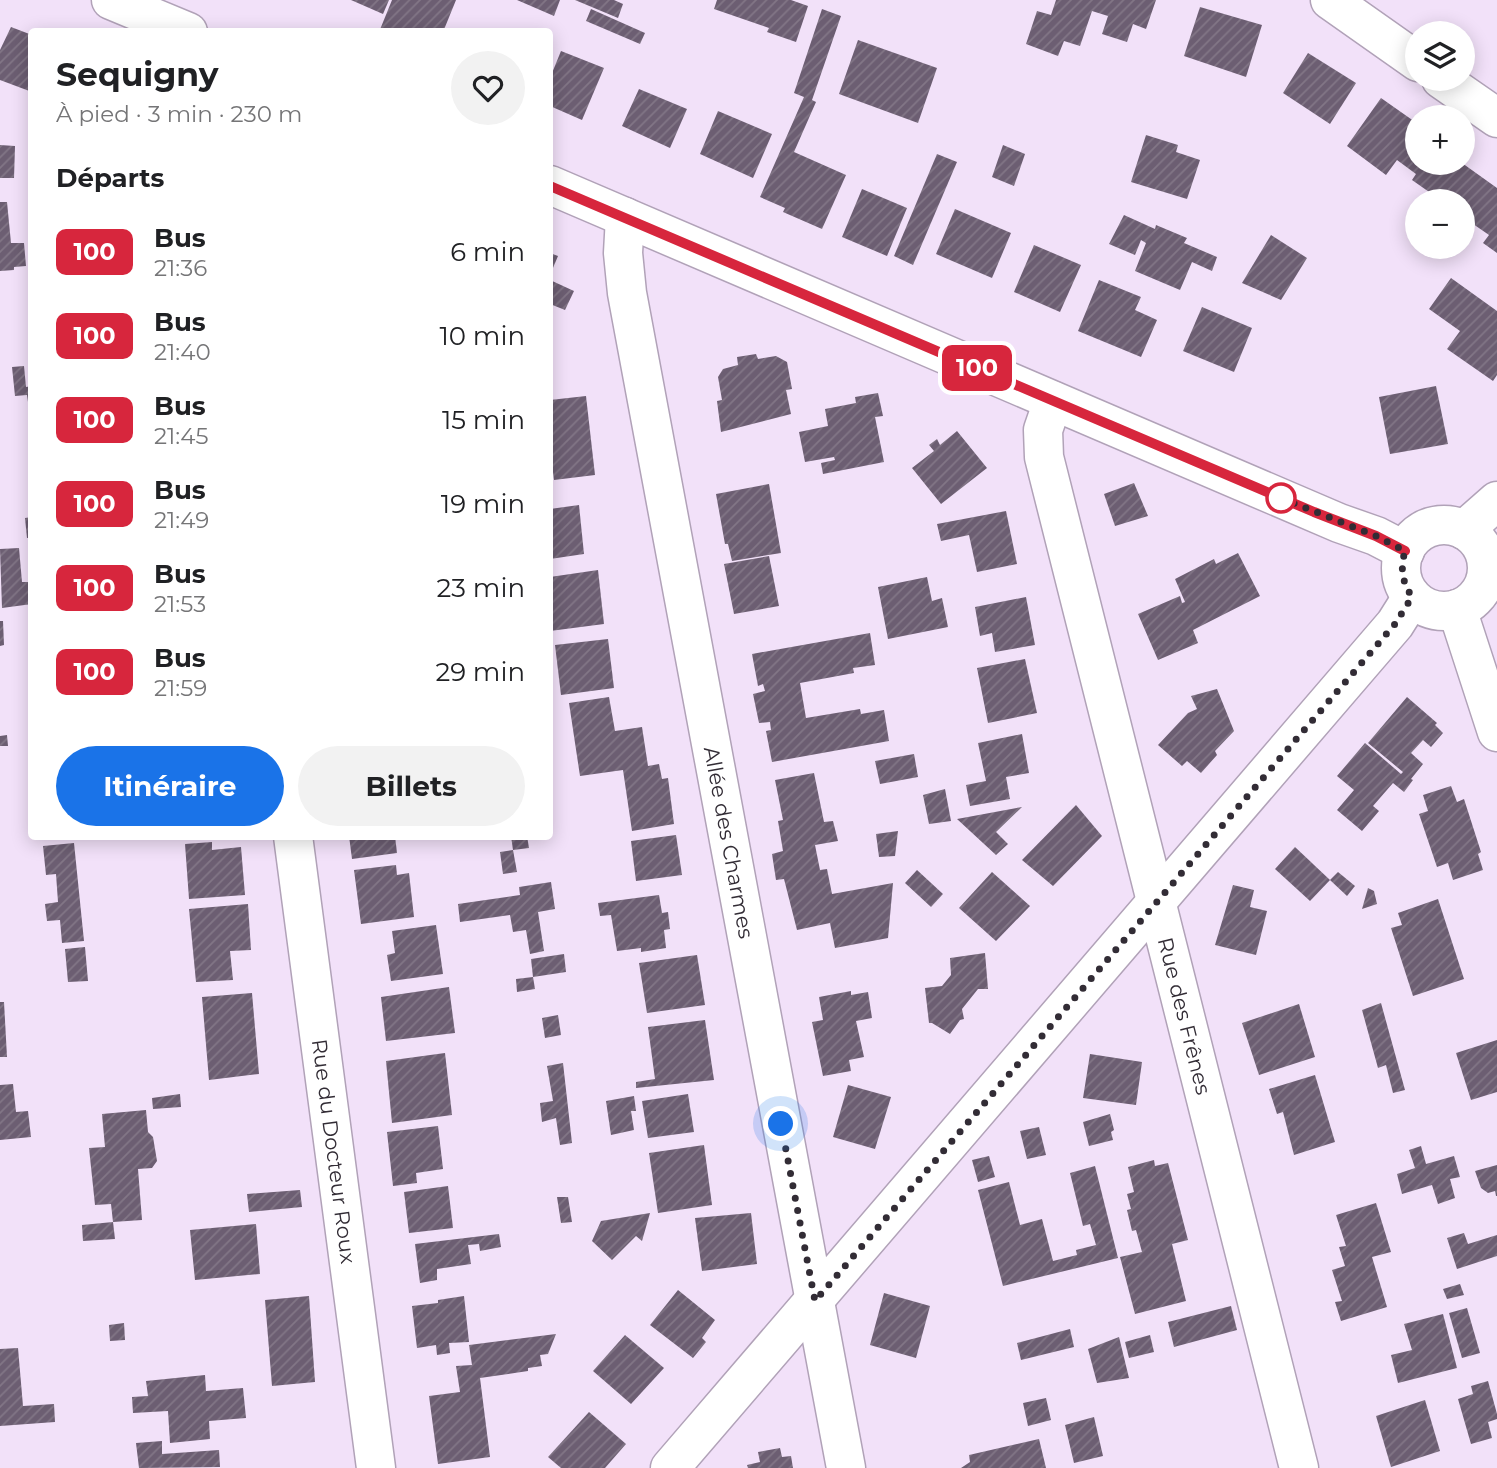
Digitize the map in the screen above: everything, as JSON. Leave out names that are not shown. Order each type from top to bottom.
[{"type":"street","points":[[111,0],[178,28]]},
{"type":"street","points":[[1330,0],[1405,53]]},
{"type":"street","points":[[1458,91],[1497,118]]},
{"type":"street","points":[[553,187],[1339,523],[1376,536],[1405,551]]},
{"type":"street","name":"Allée des Charmes","points":[[625,217],[623,253],[627,293],[846,1468]]},
{"type":"street","name":"Rue des Frênes","points":[[1053,401],[1043,430],[1044,457],[1299,1468]]},
{"type":"street","points":[[1464,530],[1497,501]]},
{"type":"street","points":[[1451,526],[1464,530],[1485,552],[1491,585],[1457,609],[1441,611],[1425,607],[1412,597],[1405,587],[1402,575],[1405,551],[1413,539],[1424,530],[1451,526]]},
{"type":"street","points":[[670,1468],[1395,624],[1412,597]]},
{"type":"street","points":[[1457,609],[1497,732]]},
{"type":"street","name":"Rue du Docteur Roux","points":[[294,840],[376,1468]]},
{"type":"building","points":[[351,0],[389,0],[383,14]]},
{"type":"building","points":[[392,0],[456,0],[445,28],[381,28]]},
{"type":"building","points":[[517,0],[560,0],[554,16]]},
{"type":"building","points":[[575,0],[614,0],[623,4],[618,18]]},
{"type":"building","points":[[717,0],[791,0],[808,6],[796,42],[767,32],[769,28],[714,9]]},
{"type":"building","points":[[1056,0],[1156,0],[1146,29],[1133,24],[1127,42],[1102,34],[1108,16],[1092,11],[1080,46],[1064,41],[1058,56],[1026,44],[1037,11],[1051,15]]},
{"type":"building","points":[[1200,7],[1262,25],[1246,77],[1184,56]]},
{"type":"building","points":[[591,9],[645,33],[640,44],[586,21]]},
{"type":"building","points":[[822,9],[841,16],[812,100],[816,102],[794,152],[846,175],[822,229],[783,212],[785,208],[760,197],[804,97],[794,93]]},
{"type":"building","points":[[11,27],[28,33],[28,90],[0,80],[0,50]]},
{"type":"building","points":[[858,40],[937,68],[918,123],[839,94]]},
{"type":"building","points":[[561,51],[604,68],[582,120],[553,107],[553,71]]},
{"type":"building","points":[[1308,53],[1356,83],[1330,124],[1283,93]]},
{"type":"building","points":[[639,89],[687,109],[670,148],[622,126]]},
{"type":"building","points":[[1381,98],[1405,115],[1405,166],[1397,160],[1386,175],[1347,146]]},
{"type":"building","points":[[718,111],[772,134],[753,178],[700,154]]},
{"type":"building","points":[[1146,135],[1178,145],[1176,152],[1200,160],[1187,199],[1131,182]]},
{"type":"building","points":[[0,145],[15,146],[14,178],[0,178]]},
{"type":"building","points":[[1003,145],[1025,154],[1014,186],[992,177]]},
{"type":"building","points":[[937,154],[957,162],[913,265],[894,256]]},
{"type":"building","points":[[1475,172],[1497,188],[1497,253],[1483,243],[1489,235],[1475,225],[1475,189],[1425,189],[1412,180],[1415,175],[1475,175]]},
{"type":"building","points":[[862,189],[907,208],[887,256],[842,237]]},
{"type":"building","points":[[0,202],[7,202],[11,243],[24,243],[26,266],[14,267],[14,270],[0,271]]},
{"type":"building","points":[[955,209],[1011,233],[992,278],[936,254]]},
{"type":"building","points":[[1124,215],[1155,229],[1156,225],[1187,238],[1184,243],[1217,257],[1212,271],[1192,262],[1180,290],[1135,271],[1146,243],[1141,240],[1135,255],[1109,244]]},
{"type":"building","points":[[1271,235],[1307,258],[1281,300],[1242,283]]},
{"type":"building","points":[[1034,245],[1081,265],[1060,312],[1014,292]]},
{"type":"building","points":[[553,254],[558,256],[553,268]]},
{"type":"building","points":[[1451,278],[1497,311],[1497,375],[1493,381],[1447,349],[1460,331],[1429,309]]},
{"type":"building","points":[[1099,280],[1141,297],[1135,310],[1157,320],[1141,357],[1078,331]]},
{"type":"building","points":[[553,281],[574,291],[565,310],[553,305]]},
{"type":"building","points":[[1202,307],[1252,328],[1234,372],[1183,351]]},
{"type":"building","points":[[756,354],[758,359],[776,356],[787,362],[792,389],[786,390],[791,414],[721,432],[717,401],[722,400],[718,377],[723,369],[738,365],[737,357]]},
{"type":"building","points":[[24,366],[28,402],[27,395],[15,396],[12,367]]},
{"type":"building","points":[[1436,386],[1448,444],[1390,454],[1379,397]]},
{"type":"building","points":[[878,393],[883,416],[875,417],[884,462],[823,474],[821,463],[835,460],[834,457],[805,462],[799,432],[828,426],[825,409],[856,403],[855,397]]},
{"type":"building","points":[[586,396],[595,475],[554,480],[553,400]]},
{"type":"building","points":[[957,431],[987,468],[941,504],[912,468],[934,451],[929,445],[937,439],[940,445]]},
{"type":"building","points":[[1134,483],[1148,516],[1115,526],[1104,494]]},
{"type":"building","points":[[769,484],[781,553],[732,561],[728,544],[725,544],[716,494]]},
{"type":"building","points":[[579,505],[584,554],[553,559],[553,509]]},
{"type":"building","points":[[1006,511],[1017,564],[977,572],[969,535],[941,541],[937,524]]},
{"type":"building","points":[[25,518],[28,518],[28,538],[27,538]]},
{"type":"building","points":[[19,548],[22,582],[28,582],[28,605],[2,608],[0,549]]},
{"type":"building","points":[[1238,553],[1260,596],[1193,630],[1198,643],[1158,660],[1138,614],[1180,596],[1182,603],[1185,602],[1175,579],[1214,559],[1216,564]]},
{"type":"building","points":[[769,556],[779,606],[734,614],[724,564]]},
{"type":"building","points":[[598,570],[604,624],[553,631],[553,577]]},
{"type":"building","points":[[927,577],[932,601],[942,598],[948,627],[888,639],[878,587]]},
{"type":"building","points":[[1026,597],[1035,645],[995,652],[992,633],[980,636],[975,607]]},
{"type":"building","points":[[0,621],[3,621],[4,645],[0,646]]},
{"type":"building","points":[[870,633],[875,665],[853,668],[854,673],[800,683],[806,718],[860,709],[861,714],[884,710],[889,741],[772,762],[766,731],[771,730],[770,722],[759,723],[753,694],[765,691],[763,684],[758,686],[752,654]]},
{"type":"building","points":[[608,639],[614,688],[561,695],[555,645]]},
{"type":"building","points":[[1025,659],[1037,713],[988,723],[977,668]]},
{"type":"building","points":[[1217,689],[1234,731],[1215,751],[1217,755],[1201,773],[1187,761],[1182,766],[1158,745],[1188,713],[1197,709],[1191,696]]},
{"type":"building","points":[[609,697],[615,731],[642,727],[648,766],[659,764],[662,779],[668,778],[674,824],[632,831],[623,770],[580,776],[569,703]]},
{"type":"building","points":[[1407,697],[1437,723],[1435,725],[1443,733],[1431,747],[1423,740],[1411,753],[1423,764],[1411,779],[1413,780],[1404,792],[1393,783],[1373,806],[1379,811],[1362,831],[1337,810],[1354,790],[1337,776],[1365,743],[1401,774],[1403,772],[1368,743]]},
{"type":"building","points":[[1022,734],[1029,773],[1006,777],[1010,799],[970,806],[966,785],[986,781],[978,743]]},
{"type":"building","points":[[7,735],[8,746],[0,746],[0,736]]},
{"type":"building","points":[[914,754],[918,777],[880,784],[875,761]]},
{"type":"building","points":[[814,773],[824,822],[833,821],[838,841],[815,845],[820,870],[827,869],[832,894],[893,883],[888,938],[835,948],[830,923],[797,930],[784,879],[776,880],[772,854],[783,851],[778,821],[783,820],[775,780]]},
{"type":"building","points":[[1451,786],[1457,802],[1464,799],[1481,852],[1478,854],[1483,870],[1453,880],[1448,863],[1437,867],[1419,814],[1428,811],[1423,795]]},
{"type":"building","points":[[945,789],[951,821],[929,824],[923,795]]},
{"type":"building","points":[[1076,805],[1102,836],[1053,886],[1022,860]]},
{"type":"building","points":[[1022,807],[996,832],[1008,844],[996,855],[957,819]]},
{"type":"building","points":[[898,831],[895,856],[879,857],[876,834]]},
{"type":"building","points":[[676,835],[682,875],[636,881],[631,841]]},
{"type":"building","points":[[350,840],[395,840],[397,853],[352,859]]},
{"type":"building","points":[[512,840],[528,840],[529,848],[513,850]]},
{"type":"building","points":[[212,842],[212,850],[241,847],[245,895],[189,899],[185,844]]},
{"type":"building","points":[[74,843],[84,941],[62,943],[60,920],[47,921],[45,904],[58,902],[56,874],[46,875],[43,846]]},
{"type":"building","points":[[1295,847],[1330,880],[1310,901],[1275,869]]},
{"type":"building","points":[[513,850],[517,872],[503,874],[500,852]]},
{"type":"building","points":[[396,865],[397,875],[409,873],[414,917],[361,924],[354,870]]},
{"type":"building","points":[[917,870],[943,894],[931,907],[905,883]]},
{"type":"building","points":[[992,872],[1030,906],[996,941],[959,908]]},
{"type":"building","points":[[1338,872],[1355,886],[1347,896],[1330,880]]},
{"type":"building","points":[[551,882],[555,909],[538,912],[544,951],[530,954],[526,930],[513,932],[510,915],[460,922],[458,904],[520,895],[519,887]]},
{"type":"building","points":[[1233,885],[1254,890],[1250,907],[1267,911],[1256,955],[1215,945]]},
{"type":"building","points":[[1368,888],[1374,891],[1377,904],[1362,909]]},
{"type":"building","points":[[659,895],[662,913],[668,912],[670,929],[664,930],[666,948],[641,952],[641,948],[617,951],[611,915],[600,916],[598,903]]},
{"type":"building","points":[[1438,899],[1464,979],[1413,996],[1391,928],[1402,925],[1398,913]]},
{"type":"building","points":[[248,904],[251,950],[230,951],[233,980],[196,982],[189,909]]},
{"type":"building","points":[[436,925],[443,974],[391,981],[387,955],[395,953],[392,931]]},
{"type":"building","points":[[85,947],[88,981],[68,982],[65,949]]},
{"type":"building","points":[[985,953],[988,989],[978,989],[962,1009],[964,1019],[960,1020],[950,1034],[929,1023],[925,988],[942,986],[951,975],[950,958]]},
{"type":"building","points":[[564,954],[566,972],[533,977],[531,959]]},
{"type":"building","points":[[697,955],[705,1005],[647,1013],[639,963]]},
{"type":"building","points":[[533,977],[535,989],[517,992],[516,979]]},
{"type":"building","points":[[449,987],[455,1033],[386,1041],[381,997]]},
{"type":"building","points":[[851,991],[851,995],[868,992],[872,1018],[856,1021],[864,1057],[849,1060],[851,1071],[823,1076],[812,1022],[823,1020],[819,997]]},
{"type":"building","points":[[252,993],[259,1074],[209,1080],[202,997]]},
{"type":"building","points":[[0,1002],[4,1002],[7,1057],[0,1057]]},
{"type":"building","points":[[1381,1003],[1405,1090],[1393,1093],[1386,1065],[1378,1068],[1362,1010]]},
{"type":"building","points":[[1299,1004],[1315,1057],[1259,1075],[1242,1023]]},
{"type":"building","points":[[558,1015],[561,1035],[545,1038],[542,1018]]},
{"type":"building","points":[[705,1020],[714,1080],[636,1088],[636,1082],[655,1079],[648,1027]]},
{"type":"building","points":[[1497,1040],[1497,1092],[1471,1100],[1456,1053]]},
{"type":"building","points":[[445,1053],[452,1115],[392,1123],[386,1061]]},
{"type":"building","points":[[1090,1054],[1142,1062],[1136,1105],[1083,1098]]},
{"type":"building","points":[[563,1063],[572,1143],[560,1145],[556,1118],[542,1122],[540,1103],[553,1101],[547,1066]]},
{"type":"building","points":[[1315,1075],[1335,1142],[1294,1155],[1283,1112],[1277,1114],[1269,1089]]},
{"type":"building","points":[[13,1084],[16,1112],[28,1111],[31,1137],[0,1140],[0,1085]]},
{"type":"building","points":[[848,1085],[891,1097],[875,1149],[833,1137]]},
{"type":"building","points":[[180,1094],[181,1107],[153,1109],[152,1098]]},
{"type":"building","points":[[688,1094],[694,1132],[648,1138],[642,1101]]},
{"type":"building","points":[[634,1096],[636,1111],[631,1111],[634,1130],[611,1135],[606,1101]]},
{"type":"building","points":[[146,1110],[148,1132],[153,1137],[157,1161],[152,1168],[138,1169],[142,1220],[113,1222],[111,1204],[95,1205],[89,1148],[105,1147],[102,1114]]},
{"type":"building","points":[[1110,1114],[1114,1130],[1111,1132],[1113,1140],[1089,1146],[1083,1122]]},
{"type":"building","points":[[438,1126],[443,1169],[416,1173],[417,1183],[393,1186],[387,1132]]},
{"type":"building","points":[[1039,1127],[1046,1155],[1027,1159],[1020,1131]]},
{"type":"building","points":[[704,1145],[712,1205],[658,1213],[649,1153]]},
{"type":"building","points":[[1421,1146],[1426,1164],[1454,1156],[1460,1177],[1450,1179],[1455,1198],[1438,1204],[1432,1185],[1402,1194],[1397,1174],[1415,1168],[1409,1150]]},
{"type":"building","points":[[989,1156],[995,1177],[978,1182],[972,1160]]},
{"type":"building","points":[[1154,1160],[1155,1166],[1168,1163],[1188,1240],[1172,1244],[1186,1301],[1135,1314],[1120,1257],[1142,1252],[1136,1230],[1132,1231],[1127,1210],[1131,1209],[1127,1194],[1134,1192],[1128,1167]]},
{"type":"building","points":[[1497,1165],[1496,1196],[1495,1191],[1488,1193],[1481,1188],[1475,1171]]},
{"type":"building","points":[[1095,1166],[1118,1258],[1003,1286],[978,1190],[1009,1182],[1020,1225],[1042,1219],[1053,1261],[1077,1255],[1076,1250],[1096,1245],[1090,1224],[1083,1226],[1070,1173]]},
{"type":"building","points":[[448,1186],[453,1228],[409,1233],[404,1192]]},
{"type":"building","points":[[300,1190],[302,1207],[249,1212],[247,1194]]},
{"type":"building","points":[[557,1197],[568,1197],[572,1222],[561,1223]]},
{"type":"building","points":[[1376,1203],[1391,1252],[1372,1257],[1387,1307],[1341,1321],[1335,1302],[1342,1301],[1332,1270],[1345,1266],[1339,1247],[1346,1246],[1336,1215]]},
{"type":"building","points":[[650,1213],[642,1241],[636,1236],[612,1260],[592,1241],[601,1221]]},
{"type":"building","points":[[751,1213],[757,1264],[702,1271],[695,1218]]},
{"type":"building","points":[[113,1222],[115,1239],[83,1241],[82,1225]]},
{"type":"building","points":[[256,1224],[260,1274],[195,1280],[190,1230]]},
{"type":"building","points":[[1464,1233],[1468,1244],[1497,1235],[1497,1256],[1457,1269],[1447,1238]]},
{"type":"building","points":[[499,1234],[501,1247],[480,1251],[479,1244],[468,1245],[471,1264],[437,1269],[437,1280],[420,1283],[415,1244]]},
{"type":"building","points":[[1460,1284],[1464,1295],[1447,1299],[1443,1289]]},
{"type":"building","points":[[678,1290],[715,1320],[702,1338],[706,1342],[693,1358],[650,1325]]},
{"type":"building","points":[[884,1293],[930,1306],[916,1358],[870,1345]]},
{"type":"building","points":[[309,1296],[315,1382],[272,1386],[265,1300]]},
{"type":"building","points":[[464,1296],[469,1342],[449,1343],[450,1353],[437,1355],[436,1345],[417,1348],[412,1306]]},
{"type":"building","points":[[1231,1306],[1237,1330],[1174,1347],[1168,1322]]},
{"type":"building","points":[[1467,1308],[1480,1353],[1462,1358],[1449,1313]]},
{"type":"building","points":[[1443,1314],[1457,1368],[1398,1383],[1391,1355],[1412,1350],[1404,1324]]},
{"type":"building","points":[[124,1323],[125,1340],[110,1341],[109,1325]]},
{"type":"building","points":[[1070,1329],[1074,1347],[1021,1360],[1017,1343]]},
{"type":"building","points":[[556,1334],[548,1354],[540,1355],[542,1366],[528,1368],[528,1371],[480,1378],[490,1457],[438,1464],[429,1396],[460,1392],[456,1366],[472,1365],[469,1345]]},
{"type":"building","points":[[625,1335],[664,1368],[631,1404],[593,1371]]},
{"type":"building","points":[[1150,1335],[1154,1352],[1129,1358],[1125,1342]]},
{"type":"building","points":[[1119,1337],[1129,1378],[1097,1383],[1088,1349]]},
{"type":"building","points":[[18,1348],[23,1406],[54,1404],[55,1422],[0,1426],[0,1349]]},
{"type":"building","points":[[205,1375],[206,1391],[243,1388],[246,1418],[209,1421],[210,1439],[170,1443],[168,1411],[133,1413],[132,1397],[148,1396],[146,1381]]},
{"type":"building","points":[[1488,1381],[1497,1414],[1497,1419],[1488,1422],[1492,1438],[1471,1444],[1458,1399],[1473,1394],[1471,1386]]},
{"type":"building","points":[[1046,1398],[1051,1420],[1028,1426],[1023,1403]]},
{"type":"building","points":[[1425,1400],[1440,1451],[1391,1467],[1376,1416]]},
{"type":"building","points":[[589,1412],[626,1444],[605,1468],[561,1468],[548,1457]]},
{"type":"building","points":[[1094,1417],[1103,1456],[1074,1463],[1065,1425]]},
{"type":"building","points":[[1039,1439],[1046,1468],[961,1468],[970,1462],[969,1455]]},
{"type":"building","points":[[162,1441],[162,1454],[219,1450],[220,1467],[139,1468],[136,1443]]},
{"type":"building","points":[[780,1448],[782,1457],[791,1456],[793,1468],[748,1468],[747,1465],[760,1462],[758,1452]]},
{"type":"bus line","name":"100","points":[[553,187],[1339,523],[1376,536],[1405,551]]},
{"type":"route","points":[[781,1124],[815,1301],[1395,624],[1412,597],[1405,587],[1402,575],[1405,551],[1376,536],[1281,498]]}]
